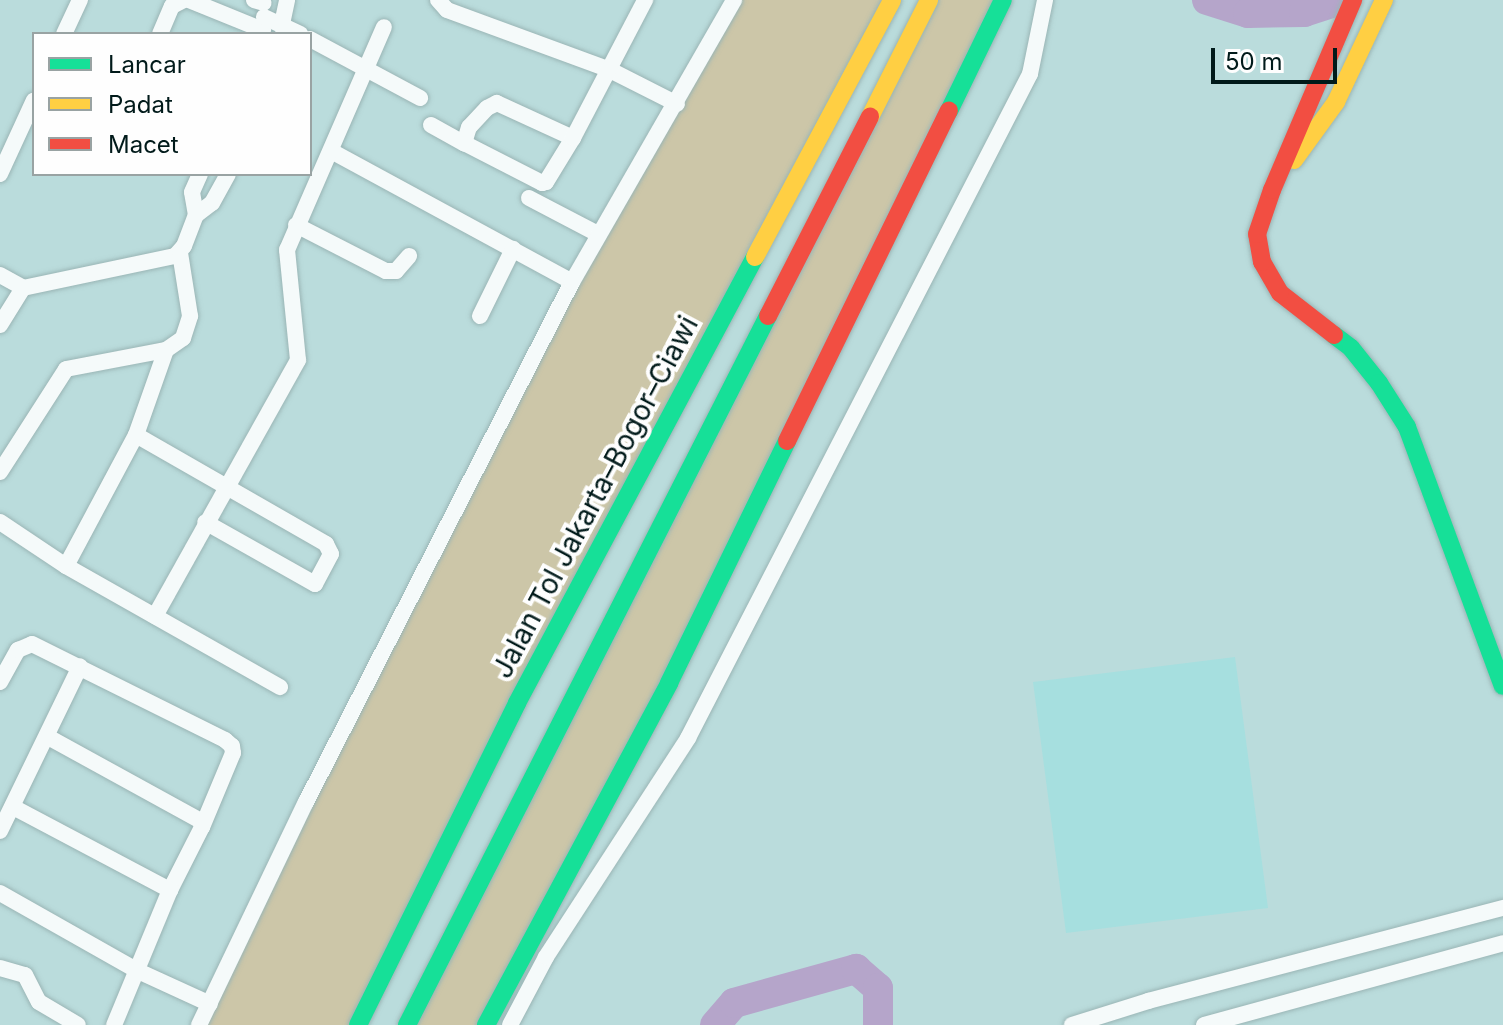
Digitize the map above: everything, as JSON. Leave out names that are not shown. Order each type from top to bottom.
[{"type":"main road","name":"Jalan Tol Jakarta–Bogor–Ciawi","points":[[358,1025],[517,703],[892,0]]},
{"type":"main road","points":[[407,1025],[929,0]]},
{"type":"main road","points":[[486,1025],[669,683],[1003,0]]},
{"type":"main road","points":[[1353,0],[1272,190],[1257,234],[1262,262],[1280,293],[1351,348],[1379,383],[1407,427],[1503,686]]},
{"type":"main road","points":[[1272,190],[1336,102],[1384,0]]},
{"type":"street","points":[[65,32],[80,0]]},
{"type":"street","points":[[161,32],[172,6],[186,0],[262,14],[283,29],[287,0]]},
{"type":"street","points":[[438,0],[447,10],[610,70],[677,104]]},
{"type":"street","points":[[431,125],[542,183],[549,179],[645,0]]},
{"type":"street","points":[[199,1025],[306,802],[572,282],[734,0]]},
{"type":"street","points":[[510,1025],[546,957],[688,738],[1030,74],[1045,0]]},
{"type":"street","points":[[155,616],[298,360],[287,250],[296,225],[333,152],[384,27]]},
{"type":"street","points":[[312,40],[420,98]]},
{"type":"street","points":[[464,143],[469,127],[497,103],[573,138]]},
{"type":"street","points":[[1,168],[32,104]]},
{"type":"street","points":[[333,152],[572,282]]},
{"type":"street","points":[[196,215],[192,192],[199,176]]},
{"type":"street","points":[[0,472],[66,369],[166,350],[183,338],[189,325],[180,253],[196,215],[219,193],[227,176]]},
{"type":"street","points":[[529,198],[598,234]]},
{"type":"street","points":[[296,225],[386,271],[396,271],[409,256]]},
{"type":"street","points":[[480,316],[513,249]]},
{"type":"street","points":[[0,275],[23,288],[162,261],[180,253]]},
{"type":"street","points":[[0,325],[23,288]]},
{"type":"street","points":[[66,566],[136,435],[166,350]]},
{"type":"street","points":[[136,435],[326,544],[331,554],[319,581],[308,582],[205,522]]},
{"type":"street","points":[[0,522],[66,566],[280,687]]},
{"type":"street","points":[[0,682],[18,650],[26,644],[80,666],[232,746],[233,753],[202,827],[170,890],[114,1025]]},
{"type":"street","points":[[0,831],[80,666]]},
{"type":"street","points":[[48,737],[197,819],[202,827]]},
{"type":"street","points":[[13,807],[170,890]]},
{"type":"street","points":[[0,893],[138,971],[210,1004]]},
{"type":"street","points":[[1072,1025],[1148,1001],[1503,908]]},
{"type":"street","points":[[1204,1025],[1503,943]]},
{"type":"street","points":[[0,968],[25,975],[39,1002],[78,1025]]},
{"type":"shaded area","points":[[734,0],[892,0],[358,1025],[197,1025],[598,234]]},
{"type":"shaded area","points":[[929,0],[1003,0],[487,1025],[411,1025]]},
{"type":"shaded area","points":[[1235,657],[1268,908],[1066,933],[1033,682]]},
{"type":"waterway","points":[[1207,0],[1248,13],[1304,12],[1340,0]]},
{"type":"waterway","points":[[715,1025],[734,1003],[856,969],[878,988],[878,1025]]},
{"type":"traffic: fast","points":[[949,111],[1003,0]]},
{"type":"traffic: fast","points":[[358,1025],[517,703],[755,257]]},
{"type":"traffic: fast","points":[[407,1025],[768,316]]},
{"type":"traffic: fast","points":[[1334,335],[1351,348],[1379,383],[1407,427],[1503,686]]},
{"type":"traffic: fast","points":[[486,1025],[669,683],[787,441]]},
{"type":"traffic: slow","points":[[755,257],[892,0]]},
{"type":"traffic: slow","points":[[870,117],[929,0]]},
{"type":"traffic: slow","points":[[1294,160],[1336,102],[1384,0]]},
{"type":"traffic: jam","points":[[1334,335],[1280,293],[1262,262],[1257,234],[1272,190],[1353,0]]},
{"type":"traffic: jam","points":[[787,441],[949,111]]},
{"type":"traffic: jam","points":[[768,316],[870,117]]}]
